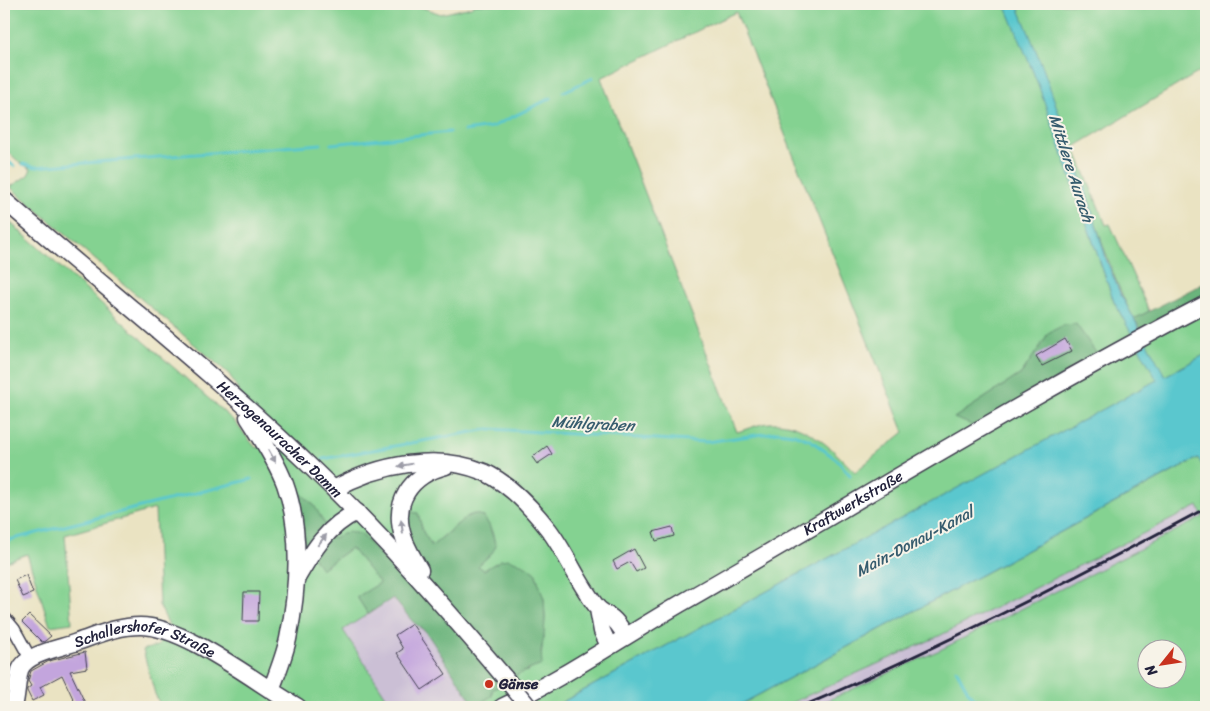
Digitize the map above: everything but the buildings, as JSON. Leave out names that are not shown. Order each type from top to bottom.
[{"type":"main road","name":"Herzogenauracher Damm","points":[[4,200],[238,400],[334,489],[439,601],[529,707]]},
{"type":"main road","name":"Kraftwerkstraße","points":[[502,707],[534,692],[998,417],[1206,304]]},
{"type":"main road","points":[[238,400],[274,459],[285,484],[294,524],[297,578],[288,639],[271,690]]},
{"type":"main road","points":[[334,489],[366,474],[399,466],[430,462],[468,467],[485,473],[501,482],[519,496],[550,531],[598,608],[612,619],[626,636]]},
{"type":"main road","points":[[439,601],[410,553],[404,539],[400,510],[406,492],[420,477],[453,464]]},
{"type":"main road","points":[[297,578],[309,558],[330,531],[345,518],[357,512]]},
{"type":"main road","points":[[598,608],[602,631],[610,646]]},
{"type":"main road","name":"Schallershofer Straße","points":[[30,658],[112,630],[146,626],[169,632],[195,644],[234,666],[298,707]]},
{"type":"main road","points":[[14,707],[21,668],[30,658]]},
{"type":"street","points":[[4,618],[14,629],[30,658]]},
{"type":"shaded area","points":[[1198,506],[1203,517],[942,649],[813,707],[782,707],[937,637]]},
{"type":"shaded area","points":[[393,598],[413,622],[426,631],[475,706],[392,706],[343,630]]},
{"type":"green space","points":[[4,4],[412,4],[441,14],[471,7],[475,4],[1206,4],[1206,68],[1074,147],[1106,225],[1110,224],[1149,311],[1134,319],[1115,278],[1071,148],[1062,152],[1114,302],[1132,334],[1206,295],[1206,354],[553,707],[472,707],[492,696],[492,690],[523,672],[529,671],[541,659],[545,618],[544,599],[535,572],[501,560],[484,570],[477,566],[489,555],[494,546],[494,537],[483,516],[474,514],[466,517],[432,546],[423,532],[418,513],[384,560],[361,534],[321,569],[351,548],[380,583],[357,597],[368,614],[343,630],[392,706],[396,707],[161,707],[155,694],[143,650],[160,645],[149,620],[170,627],[159,605],[155,509],[65,535],[72,623],[50,626],[27,554],[4,563],[4,217],[234,421],[256,448],[268,442],[229,374],[10,187],[28,175],[31,169],[20,163],[4,148]],"holes":[[[736,12],[904,432],[855,472],[818,438],[796,427],[767,423],[737,432],[601,78]],[[1048,333],[1097,354],[954,418],[1021,374]]]},
{"type":"green space","points":[[1206,282],[1206,295],[1141,329],[1134,319]]},
{"type":"green space","points":[[1076,324],[1097,354],[977,427],[954,418],[1021,374],[1048,333],[1064,325]]},
{"type":"green space","points":[[1206,454],[1206,707],[813,707],[942,649],[1203,517],[1198,506],[937,637],[782,707],[736,707]]},
{"type":"green space","points":[[295,488],[314,505],[333,538],[348,532],[361,534],[384,560],[411,512],[418,513],[423,532],[432,546],[466,517],[474,514],[483,516],[489,525],[496,546],[492,553],[478,566],[484,570],[501,560],[509,559],[535,572],[544,599],[545,618],[541,651],[542,665],[523,672],[492,690],[492,696],[475,706],[426,632],[413,622],[393,598],[368,614],[357,597],[380,583],[351,548],[321,569],[304,543]]},
{"type":"water","points":[[1005,4],[1017,4],[1043,68],[1087,194],[1107,261],[1120,293],[1165,376],[1206,354],[1206,472],[1198,458],[736,707],[553,707],[1157,380],[1114,302],[1038,84]]},
{"type":"waterway","points":[[563,92],[593,78]]},
{"type":"waterway","points":[[464,131],[492,127],[551,98]]},
{"type":"waterway","points":[[331,144],[450,132]]},
{"type":"waterway","points":[[23,164],[36,167],[321,144]]},
{"type":"waterway","points":[[4,159],[14,166]]},
{"type":"waterway","name":"Mühlgraben","points":[[323,459],[489,429],[706,442],[778,432],[793,434],[810,440],[836,459],[850,475]]},
{"type":"waterway","points":[[4,548],[9,540],[252,479]]},
{"type":"waterway","name":"Mühlgraben","points":[[956,669],[968,691],[982,707]]},
{"type":"railway","points":[[801,707],[904,661],[1005,612],[1206,508]]},
{"type":"place","name":"Gänse","points":[[489,684]]},
{"type":"water label","name":"Mittlere Aurach","points":[[1072,168]]},
{"type":"water label","name":"Main-Donau-Kanal","points":[[914,541]]}]
